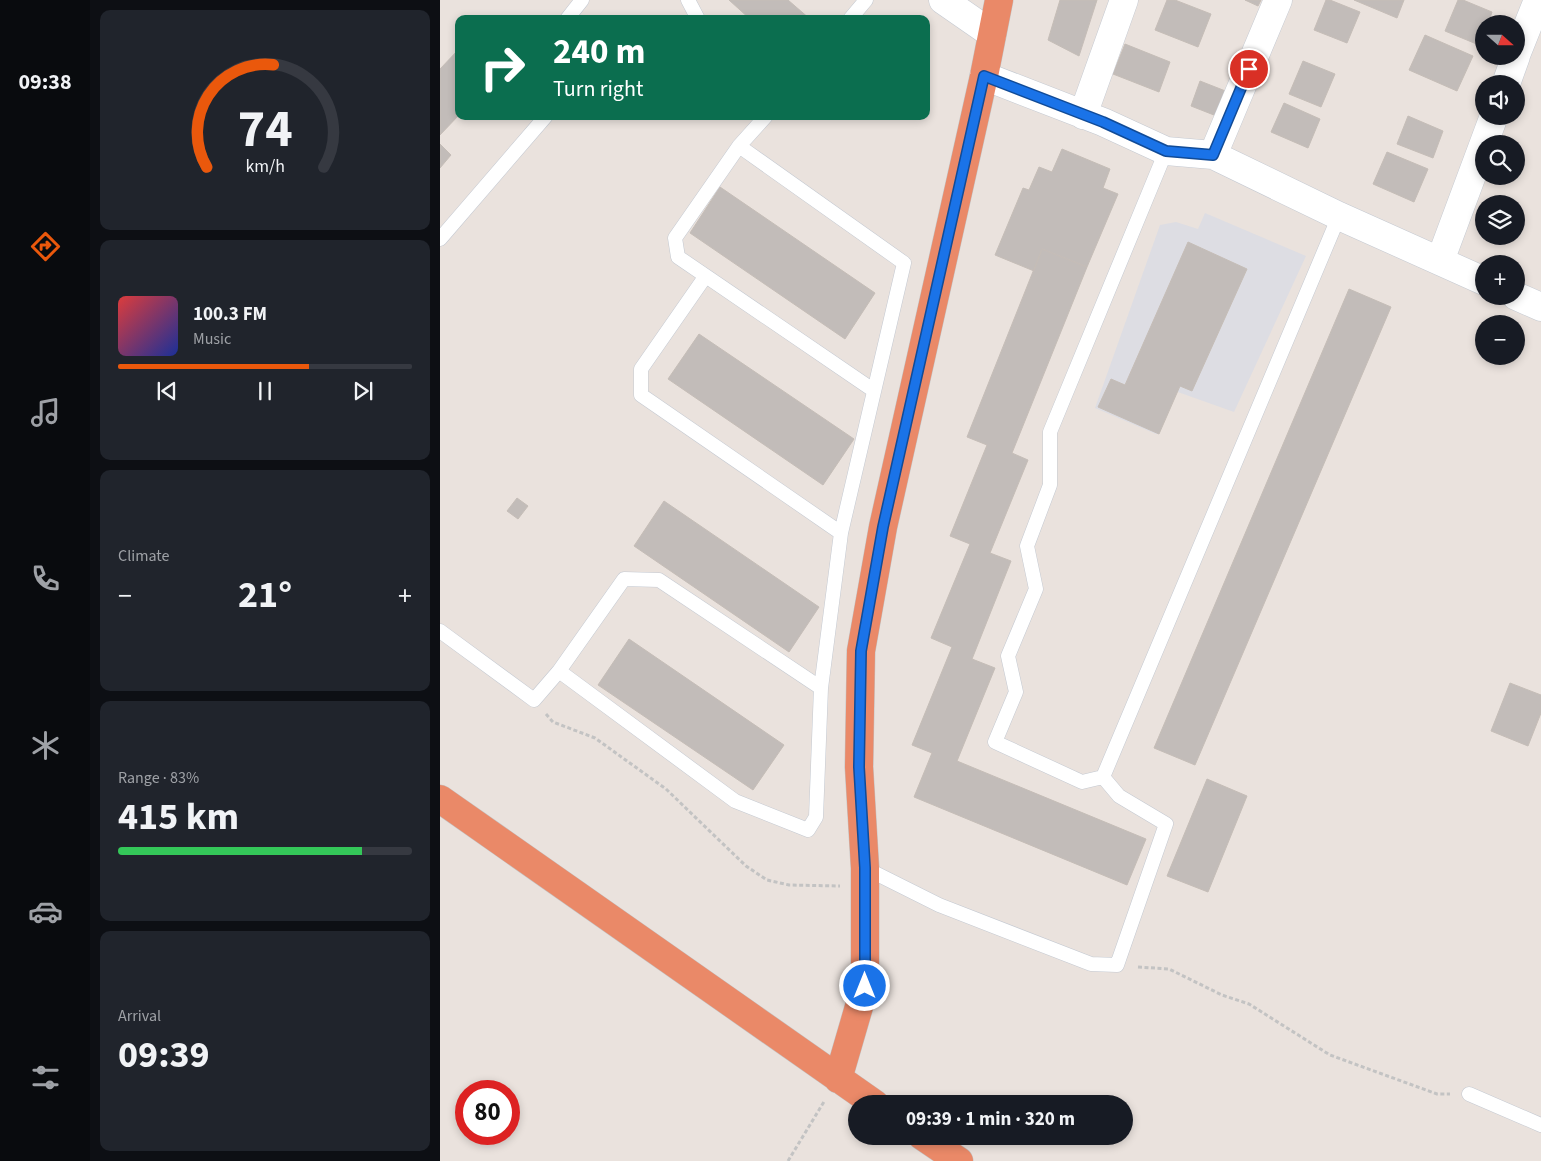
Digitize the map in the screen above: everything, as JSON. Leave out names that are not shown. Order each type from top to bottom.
[{"type":"highway","points":[[838,1078],[865,986],[864,877],[859,767],[861,651],[883,527],[984,76],[999,0]]},
{"type":"highway","points":[[440,799],[862,1095]]},
{"type":"highway","points":[[935,1145],[958,1161]]},
{"type":"street","points":[[943,0],[992,34]]},
{"type":"street","points":[[1083,115],[1124,0]]},
{"type":"street","points":[[1213,155],[1278,0]]},
{"type":"street","points":[[1525,33],[1538,0]]},
{"type":"street","points":[[984,76],[1083,115],[1166,151],[1213,155],[1338,216],[1475,277]]},
{"type":"street","points":[[1440,261],[1491,125]]},
{"type":"street","points":[[1525,300],[1541,307]]},
{"type":"lane","points":[[570,15],[582,0]]},
{"type":"lane","points":[[688,0],[696,15]]},
{"type":"lane","points":[[853,15],[866,0]]},
{"type":"lane","points":[[440,239],[543,120]]},
{"type":"lane","points":[[763,120],[740,146],[676,238],[678,257],[873,390]]},
{"type":"lane","points":[[559,671],[735,801],[808,830],[816,817],[821,688],[841,533],[904,263],[740,146]]},
{"type":"lane","points":[[1103,777],[1082,782],[995,742],[1016,692],[1008,656],[1036,589],[1027,546],[1050,485],[1050,432],[1166,151]]},
{"type":"lane","points":[[1103,777],[1338,216]]},
{"type":"lane","points":[[705,277],[641,369],[641,394],[841,533]]},
{"type":"lane","points":[[440,631],[534,700],[559,671],[624,579],[658,580],[821,688]]},
{"type":"lane","points":[[864,877],[1091,964],[1117,965],[1166,824],[1119,796],[1103,777]]},
{"type":"lane","points":[[1469,1094],[1541,1125]]},
{"type":"path","points":[[534,700],[553,722],[595,738],[666,789],[746,866],[767,880],[789,885],[864,877]]},
{"type":"path","points":[[1117,965],[1169,969],[1222,994],[1249,1004],[1330,1055],[1437,1094],[1469,1094]]},
{"type":"path","points":[[788,1161],[838,1078]]},
{"type":"shaded area","points":[[1205,213],[1306,256],[1234,412],[1175,391],[1159,434],[1156,434],[1095,408],[1160,225],[1176,222],[1198,229]]},
{"type":"building","points":[[729,0],[788,0],[805,15],[746,15]]},
{"type":"building","points":[[1060,0],[1097,0],[1079,56],[1048,40]]},
{"type":"building","points":[[1167,0],[1175,0],[1211,14],[1198,47],[1155,30]]},
{"type":"building","points":[[1245,0],[1261,0],[1258,6]]},
{"type":"building","points":[[1326,0],[1360,12],[1347,43],[1314,30]]},
{"type":"building","points":[[1354,0],[1404,0],[1397,18]]},
{"type":"building","points":[[1458,0],[1463,0],[1492,12],[1491,15],[1475,15],[1475,43],[1445,31]]},
{"type":"building","points":[[1425,35],[1473,56],[1457,91],[1409,70]]},
{"type":"building","points":[[1125,44],[1170,62],[1159,92],[1113,74]]},
{"type":"building","points":[[455,53],[455,119],[440,135],[440,69]]},
{"type":"building","points":[[1303,61],[1335,74],[1321,107],[1289,94]]},
{"type":"building","points":[[1200,81],[1228,92],[1219,117],[1191,106]]},
{"type":"building","points":[[1284,103],[1320,119],[1308,148],[1271,132]]},
{"type":"building","points":[[1408,116],[1443,131],[1433,158],[1397,144]]},
{"type":"building","points":[[440,144],[451,155],[440,168]]},
{"type":"building","points":[[1062,149],[1110,169],[1103,188],[1118,194],[1087,267],[1042,249],[1034,271],[995,255],[1023,188],[1029,190],[1039,167],[1052,172]]},
{"type":"building","points":[[1387,152],[1428,169],[1414,202],[1373,184]]},
{"type":"building","points":[[720,187],[875,293],[845,339],[690,233]]},
{"type":"building","points":[[1188,242],[1247,269],[1192,391],[1180,386],[1159,434],[1098,407],[1111,379],[1125,385]]},
{"type":"building","points":[[1042,249],[1087,267],[1012,453],[1028,460],[990,553],[1011,561],[972,659],[995,668],[957,761],[1146,839],[1127,885],[914,797],[932,753],[912,745],[952,647],[931,638],[970,544],[950,536],[987,445],[967,437]]},
{"type":"building","points":[[1349,289],[1391,307],[1195,765],[1154,748]]},
{"type":"building","points":[[699,334],[854,439],[823,485],[668,379]]},
{"type":"building","points":[[517,498],[528,506],[518,519],[507,511]]},
{"type":"building","points":[[664,501],[819,607],[789,652],[634,546]]},
{"type":"building","points":[[629,639],[784,745],[753,790],[598,685]]},
{"type":"building","points":[[1510,683],[1541,695],[1541,713],[1528,746],[1491,731]]},
{"type":"building","points":[[1207,779],[1247,796],[1208,892],[1167,876]]},
{"type":"route","points":[[865,986],[865,868],[859,767],[861,651],[883,527],[984,76],[1103,122],[1166,151],[1213,155],[1249,69]]}]
